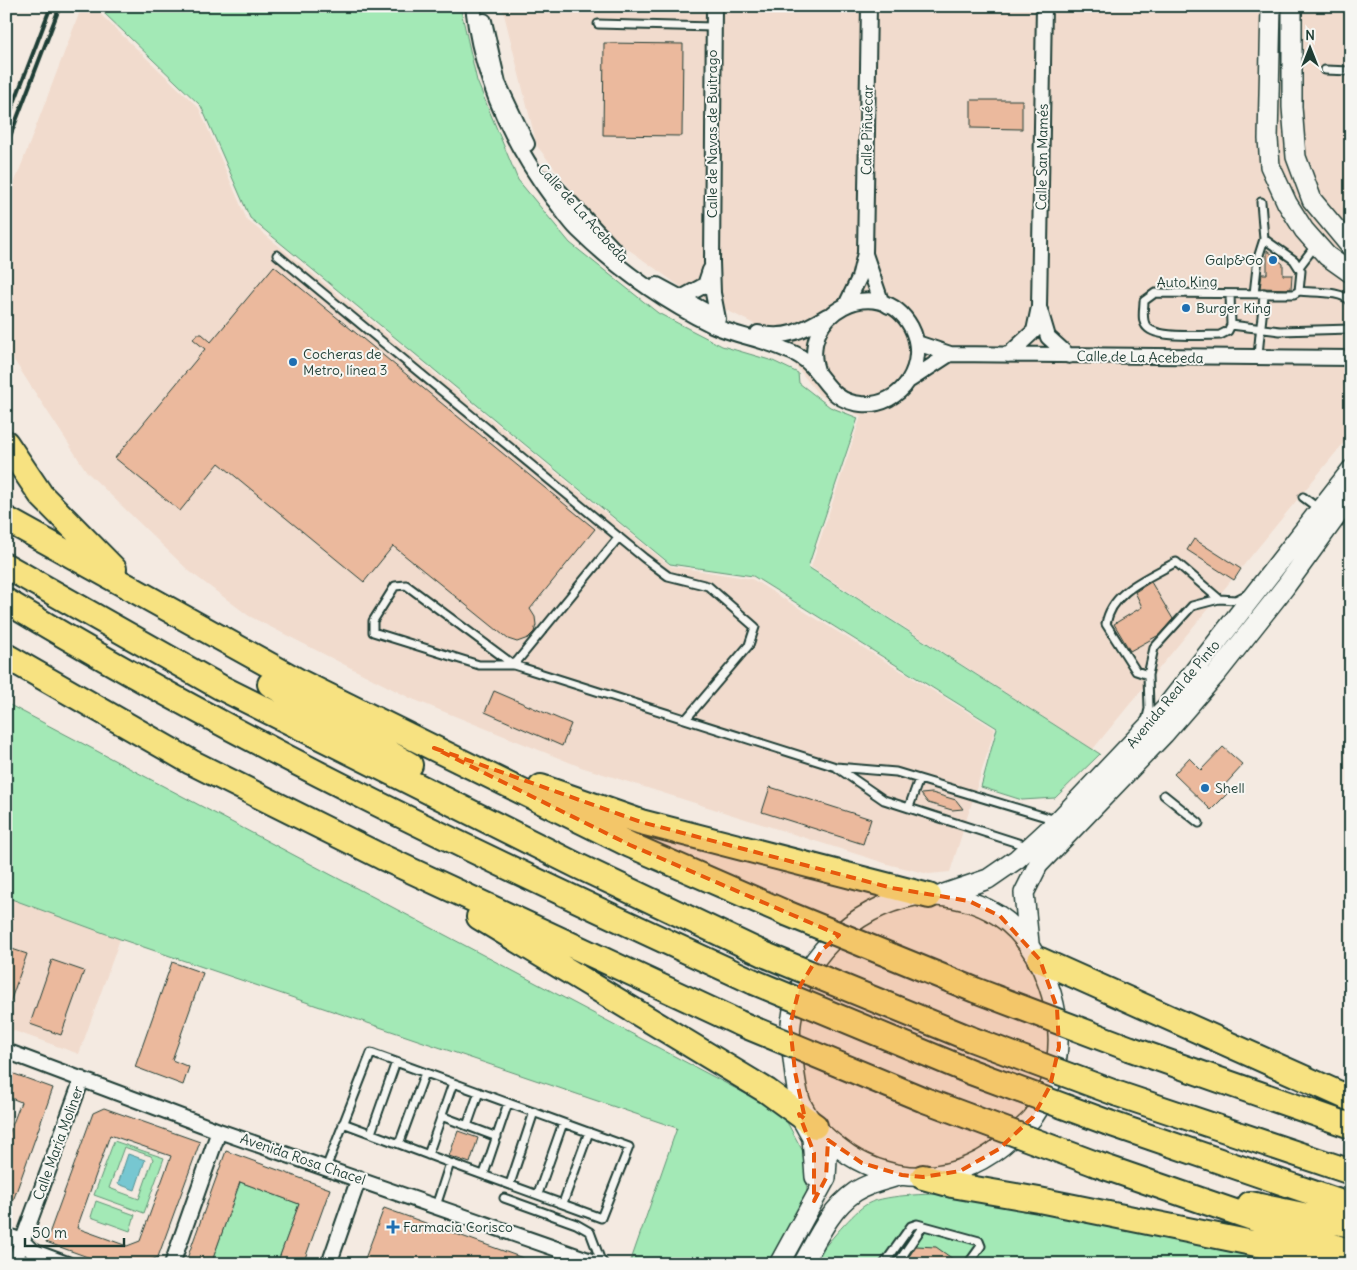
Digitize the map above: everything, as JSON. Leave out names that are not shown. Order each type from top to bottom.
[{"type":"highway","points":[[6,443],[41,495],[135,590]]},
{"type":"highway","points":[[6,519],[300,682],[630,845],[786,913],[975,990],[1131,1049],[1351,1126]]},
{"type":"highway","points":[[6,527],[466,798],[491,821]]},
{"type":"highway","points":[[6,566],[220,687],[578,866],[768,956],[972,1039],[1118,1094],[1351,1172]]},
{"type":"highway","points":[[6,601],[219,722],[458,845],[754,982],[972,1072],[1110,1123],[1351,1206]]},
{"type":"highway","points":[[6,656],[191,762],[382,857],[740,1023],[922,1099],[1160,1187],[1351,1252]]},
{"type":"highway","points":[[434,748],[641,822],[934,896]]},
{"type":"highway","points":[[382,857],[427,888],[528,946],[767,1091],[814,1127]]},
{"type":"highway","points":[[1034,952],[1351,1100]]},
{"type":"highway","points":[[912,1176],[1351,1263]]},
{"type":"highway","points":[[1160,1187],[1351,1226]]},
{"type":"main road","points":[[1271,6],[1268,138],[1270,166],[1287,203],[1304,230],[1327,256],[1351,273]]},
{"type":"main road","points":[[1292,6],[1292,107],[1296,157],[1312,200],[1348,239]]},
{"type":"main road","name":"Avenida Real de Pinto","points":[[934,896],[988,880],[1031,847],[1058,821],[1167,706],[1351,470]]},
{"type":"main road","name":"Avenida Real de Pinto","points":[[1034,952],[1024,893],[1038,866],[1164,734],[1217,673],[1285,587],[1351,496]]},
{"type":"main road","points":[[779,1264],[826,1178],[814,1127],[803,1108],[794,1072],[790,1025],[800,986],[822,950],[858,919],[888,903],[934,896],[969,901],[991,910],[1010,923],[1034,952],[1057,1008],[1059,1047],[1050,1086],[1033,1117],[999,1149],[960,1171],[912,1176],[868,1185],[855,1192],[838,1207],[803,1264]]},
{"type":"main road","points":[[814,1127],[862,1163],[912,1176]]},
{"type":"main road","points":[[814,1127],[812,1138],[814,1153],[814,1201]]},
{"type":"street","name":"Calle de La Acebeda","points":[[473,6],[483,60],[503,117],[534,173],[577,229],[654,293],[714,326],[786,349],[806,360],[819,376]]},
{"type":"street","name":"Calle de La Acebeda","points":[[482,6],[498,82],[540,169],[626,262],[660,287],[683,297],[718,319],[770,336],[796,334],[832,313]]},
{"type":"street","name":"Calle de Navas de Buitrago","points":[[714,6],[712,262],[713,293],[718,319]]},
{"type":"street","name":"Calle Piñuécar","points":[[846,305],[859,278],[865,254],[869,6]]},
{"type":"street","name":"Calle San Mamés","points":[[1008,356],[1034,331],[1040,307],[1044,6]]},
{"type":"street","name":"Calle Piñuécar","points":[[865,254],[881,301],[890,307]]},
{"type":"street","name":"Calle de Navas de Buitrago","points":[[683,297],[705,285],[712,262]]},
{"type":"street","points":[[910,381],[918,357],[917,343],[911,327],[901,314],[890,307],[876,302],[860,301],[846,305],[832,313],[823,323],[816,336],[814,352],[819,376],[837,396],[848,402],[862,404],[877,403],[889,399],[910,381],[950,354]]},
{"type":"street","name":"Calle San Mamés","points":[[1040,307],[1048,337],[1069,356]]},
{"type":"street","name":"Calle de La Acebeda","points":[[917,343],[950,354],[1351,358]]},
{"type":"street","name":"Calle de La Acebeda","points":[[1330,359],[1351,363]]},
{"type":"street","name":"Avenida Rosa Chacel","points":[[6,1051],[219,1131],[359,1178],[601,1264]]},
{"type":"street","name":"Calle María Moliner","points":[[14,1264],[82,1079]]},
{"type":"street","points":[[172,1264],[219,1131]]},
{"type":"street","points":[[328,1264],[359,1178]]},
{"type":"street","points":[[6,1236],[22,1241],[32,1251],[67,1264]]},
{"type":"lane","points":[[598,24],[713,27]]},
{"type":"lane","points":[[1325,70],[1351,71]]},
{"type":"lane","points":[[1254,294],[1258,258],[1264,239],[1261,202]]},
{"type":"lane","points":[[1264,239],[1294,260],[1299,267],[1301,270],[1299,291]]},
{"type":"lane","points":[[1299,267],[1316,244]]},
{"type":"lane","points":[[277,255],[668,576],[708,586],[755,627],[749,645],[686,719]]},
{"type":"lane","points":[[1351,302],[1347,297],[1340,295],[1299,291],[1294,294],[1230,294],[1231,325],[1280,330],[1351,329]]},
{"type":"lane","name":"Auto King","points":[[1230,294],[1155,293],[1144,301],[1144,321],[1146,327],[1157,334],[1220,335],[1228,331],[1231,325]]},
{"type":"lane","points":[[1258,358],[1259,336],[1263,328],[1264,293]]},
{"type":"lane","points":[[1303,497],[1320,510]]},
{"type":"lane","points":[[514,665],[619,537]]},
{"type":"lane","points":[[1148,675],[1136,671],[1106,624],[1109,610],[1120,594],[1176,562],[1219,599]]},
{"type":"lane","points":[[514,665],[406,585],[395,586],[373,621],[373,632],[479,665],[514,665],[836,766],[896,772],[1058,821]]},
{"type":"lane","points":[[1142,734],[1148,709],[1148,675],[1154,648],[1192,606],[1219,599],[1236,600],[1257,590]]},
{"type":"lane","points":[[836,766],[884,800],[1031,847]]},
{"type":"lane","points":[[909,808],[918,779]]},
{"type":"lane","points":[[1164,795],[1199,823]]},
{"type":"lane","points":[[326,1168],[343,1123],[371,1053],[629,1147],[601,1218],[343,1123]]},
{"type":"lane","points":[[371,1133],[396,1062]]},
{"type":"lane","points":[[398,1144],[425,1072]]},
{"type":"lane","points":[[428,1155],[453,1083]]},
{"type":"lane","points":[[467,1126],[479,1092]]},
{"type":"lane","points":[[484,1174],[508,1103]]},
{"type":"lane","points":[[510,1184],[534,1112]]},
{"type":"lane","points":[[441,1116],[497,1137]]},
{"type":"lane","points":[[538,1194],[563,1123]]},
{"type":"lane","points":[[563,1204],[589,1132]]},
{"type":"lane","points":[[436,1206],[450,1163]]},
{"type":"lane","points":[[504,1198],[576,1224],[590,1232],[601,1264]]},
{"type":"lane","points":[[923,1226],[896,1264],[886,1261],[912,1226],[923,1226],[979,1241],[981,1246],[968,1264]]},
{"type":"highlighted area","points":[[434,748],[641,822],[892,888],[969,901],[1000,916],[1040,960],[1057,1008],[1059,1047],[1050,1086],[1033,1117],[999,1149],[960,1171],[923,1177],[902,1175],[862,1163],[828,1140],[826,1178],[814,1201],[814,1153],[799,1114],[805,1119],[795,1072],[790,1025],[800,986],[822,950],[839,935],[630,845]]},
{"type":"shaded area","points":[[82,6],[96,6],[100,14],[199,108],[247,220],[670,566],[752,579],[995,729],[950,872],[929,874],[891,865],[581,767],[410,698],[249,616],[189,571],[87,472],[6,348],[6,205]]},
{"type":"shaded area","points":[[502,6],[1351,6],[1351,434],[1093,749],[811,567],[861,416],[819,395],[768,331],[681,287],[604,232],[537,146]]},
{"type":"shaded area","points":[[6,897],[120,939],[79,1054],[6,1028]]},
{"type":"green space","points":[[100,6],[460,6],[477,81],[518,180],[570,243],[658,313],[722,346],[773,361],[798,373],[799,383],[830,407],[858,418],[808,567],[1100,754],[1055,798],[1022,800],[981,787],[997,728],[753,576],[670,564],[250,218],[201,106],[103,12]]},
{"type":"green space","points":[[6,703],[782,1113],[806,1157],[807,1194],[769,1264],[630,1263],[677,1128],[120,939],[6,897]]},
{"type":"green space","points":[[114,1141],[164,1158],[144,1213],[94,1195]],"holes":[[[124,1147],[151,1156],[153,1159],[139,1199],[109,1188]]]},
{"type":"green space","points":[[240,1182],[299,1204],[277,1264],[211,1264]]},
{"type":"green space","points":[[951,1194],[1038,1210],[1286,1264],[812,1264],[844,1224],[864,1206],[893,1197]]},
{"type":"green space","points":[[96,1201],[135,1215],[130,1231],[91,1217]]},
{"type":"water","points":[[128,1154],[145,1160],[135,1190],[118,1184]]},
{"type":"building","points":[[604,43],[683,44],[682,136],[603,135]]},
{"type":"building","points":[[971,100],[1022,100],[1022,129],[971,128]]},
{"type":"building","name":"Galp&Go","points":[[1267,250],[1283,264],[1283,275],[1292,275],[1291,289],[1260,288],[1262,274],[1267,274]]},
{"type":"building","name":"Cocheras de Metro, línea 3","points":[[274,266],[595,529],[530,609],[535,617],[536,625],[534,632],[528,638],[517,642],[508,639],[393,546],[364,582],[219,463],[180,511],[115,458],[205,349],[193,339],[197,334],[202,334],[211,342]]},
{"type":"building","points":[[1194,539],[1241,569],[1234,580],[1187,550]]},
{"type":"building","points":[[1151,582],[1173,619],[1159,635],[1130,651],[1114,624],[1142,607],[1135,592]]},
{"type":"building","points":[[494,691],[571,724],[562,746],[485,712]]},
{"type":"building","name":"Shell","points":[[1223,747],[1243,765],[1221,789],[1227,794],[1211,810],[1174,774],[1189,758],[1201,770]]},
{"type":"building","points":[[770,787],[871,819],[863,844],[762,812]]},
{"type":"building","points":[[932,793],[956,800],[963,809],[952,810],[928,803],[921,794]]},
{"type":"building","points":[[6,947],[27,954],[8,1008],[6,1007]]},
{"type":"building","points":[[52,960],[84,971],[61,1035],[30,1024]]},
{"type":"building","points":[[172,962],[203,973],[172,1060],[189,1067],[183,1085],[135,1067]]},
{"type":"building","points":[[6,1071],[53,1088],[8,1215],[6,1142],[21,1102],[6,1096]]},
{"type":"building","points":[[104,1108],[200,1142],[158,1257],[144,1264],[107,1264],[46,1242],[93,1113]],"holes":[[[110,1135],[171,1156],[140,1241],[127,1246],[77,1228]]]},
{"type":"building","points":[[458,1131],[478,1138],[470,1163],[449,1156]]},
{"type":"building","points":[[226,1151],[330,1189],[303,1264],[277,1264],[299,1204],[240,1182],[211,1264],[185,1264]]},
{"type":"building","points":[[384,1208],[534,1262],[534,1264],[363,1264]]},
{"type":"building","points":[[916,1246],[936,1247],[960,1264],[904,1264]]},
{"type":"railway","points":[[6,124],[51,6]]},
{"type":"railway","points":[[6,147],[60,6]]},
{"type":"place","name":"Galp&Go","points":[[1273,260]]},
{"type":"place","name":"Burger King","points":[[1186,308]]},
{"type":"place","name":"Cocheras de Metro, línea 3","points":[[293,362]]},
{"type":"place","name":"Shell","points":[[1205,788]]},
{"type":"place","name":"Farmacia Corisco","points":[[393,1227]]}]
